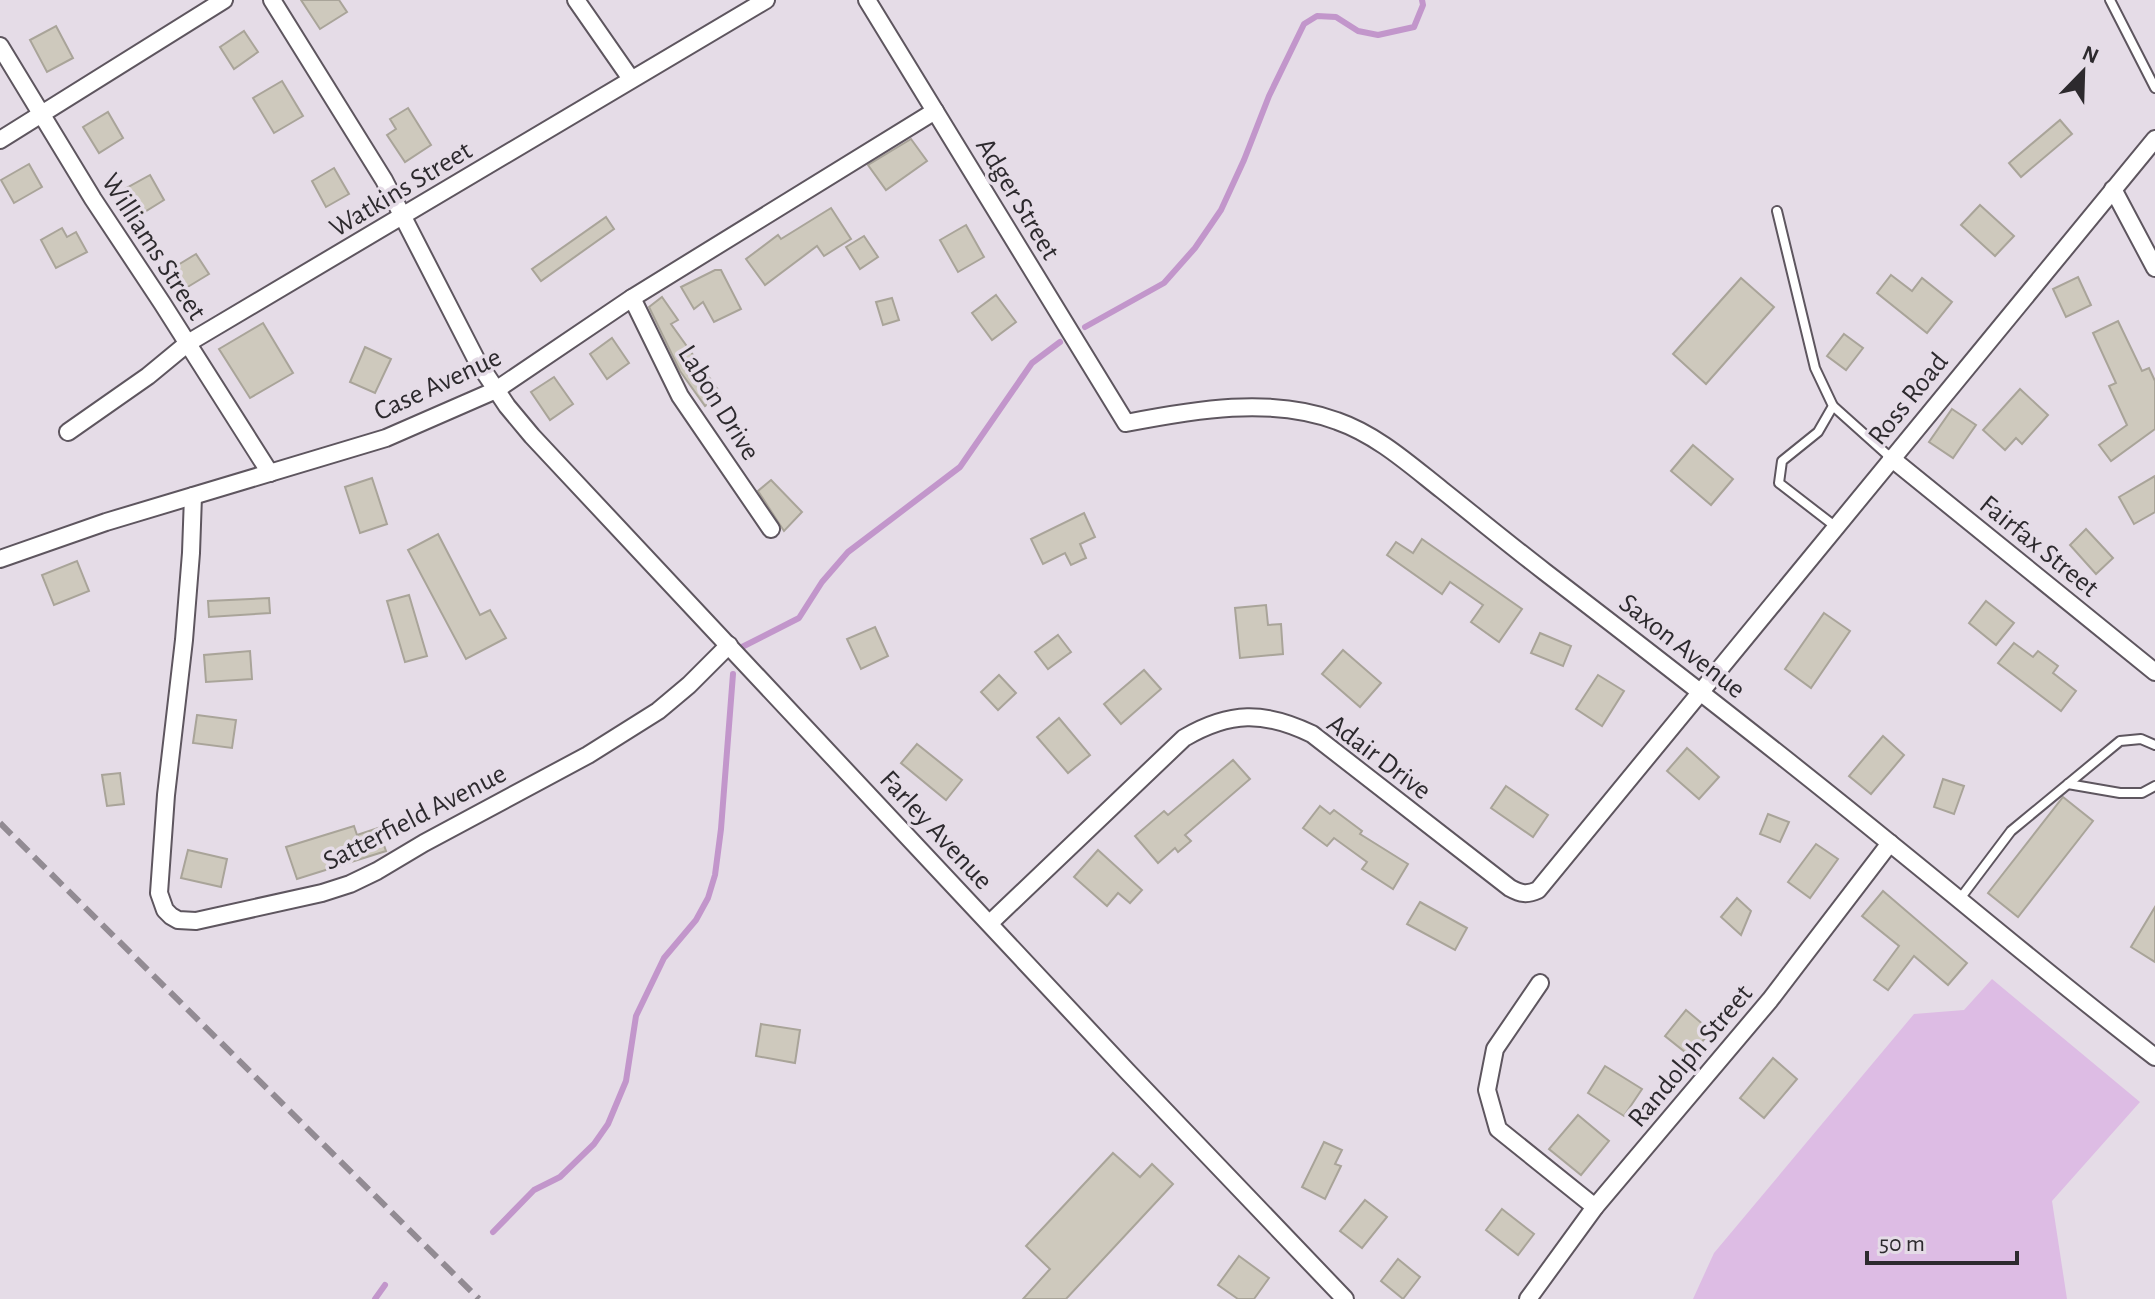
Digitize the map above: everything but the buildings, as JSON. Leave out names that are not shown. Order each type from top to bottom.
[{"type":"street","points":[[0,140],[224,0]]},
{"type":"street","name":"Farley Avenue","points":[[272,0],[384,180],[477,361],[532,436],[1345,1299]]},
{"type":"street","points":[[576,0],[631,79]]},
{"type":"street","name":"Watkins Street","points":[[68,432],[148,376],[188,343],[766,0]]},
{"type":"street","name":"Adger Street","points":[[867,0],[1126,423]]},
{"type":"street","name":"Williams Street","points":[[0,46],[93,199],[270,473]]},
{"type":"street","name":"Case Avenue","points":[[0,559],[106,522],[386,438],[496,390],[632,298],[935,111]]},
{"type":"street","name":"Ross Road","points":[[1701,692],[2155,139]]},
{"type":"street","points":[[2113,189],[2155,268]]},
{"type":"street","name":"Labon Drive","points":[[632,298],[680,396],[771,529]]},
{"type":"street","name":"Saxon Avenue","points":[[1126,423],[1170,415],[1271,408],[1337,420],[1368,434],[1701,692],[2155,1057]]},
{"type":"street","name":"Fairfax Street","points":[[1891,458],[2155,672]]},
{"type":"street","name":"Satterfield Avenue","points":[[193,496],[184,640],[166,795],[159,893],[165,910],[178,920],[196,921],[322,893],[377,871],[588,755],[658,711],[729,645]]},
{"type":"street","name":"Adair Drive","points":[[990,923],[1184,738],[1202,728],[1237,718],[1263,717],[1289,723],[1312,734],[1510,888],[1529,894],[1538,890],[1701,692]]},
{"type":"street","name":"Randolph Street","points":[[1528,1299],[1595,1207],[1770,1000],[1890,843]]},
{"type":"street","points":[[1540,983],[1495,1049],[1487,1090],[1498,1129],[1595,1207]]},
{"type":"lane","points":[[2110,0],[2155,88]]},
{"type":"lane","points":[[1777,211],[1815,368],[1833,406],[1891,458]]},
{"type":"lane","points":[[1833,406],[1818,432],[1782,461],[1779,483],[1837,527]]},
{"type":"lane","points":[[1959,900],[2011,831],[2120,741],[2141,739],[2155,745]]},
{"type":"lane","points":[[2068,784],[2120,793],[2142,793],[2155,786]]},
{"type":"shaded area","points":[[1992,979],[2140,1102],[2052,1201],[2067,1299],[1693,1299],[1714,1253],[1914,1014],[1964,1010]]},
{"type":"waterway","points":[[1085,327],[1164,283],[1195,248],[1221,210],[1269,96],[1304,24],[1317,16],[1336,17],[1358,31],[1378,35],[1414,27],[1422,0]]},
{"type":"waterway","points":[[742,647],[799,618],[822,582],[848,552],[960,467],[1032,363],[1060,342]]},
{"type":"waterway","points":[[493,1232],[534,1190],[560,1177],[594,1144],[608,1124],[626,1081],[636,1016],[664,958],[696,920],[708,898],[715,875],[721,829],[733,674]]},
{"type":"waterway","points":[[375,1299],[385,1285]]},
{"type":"railway","points":[[0,823],[479,1299]]}]
